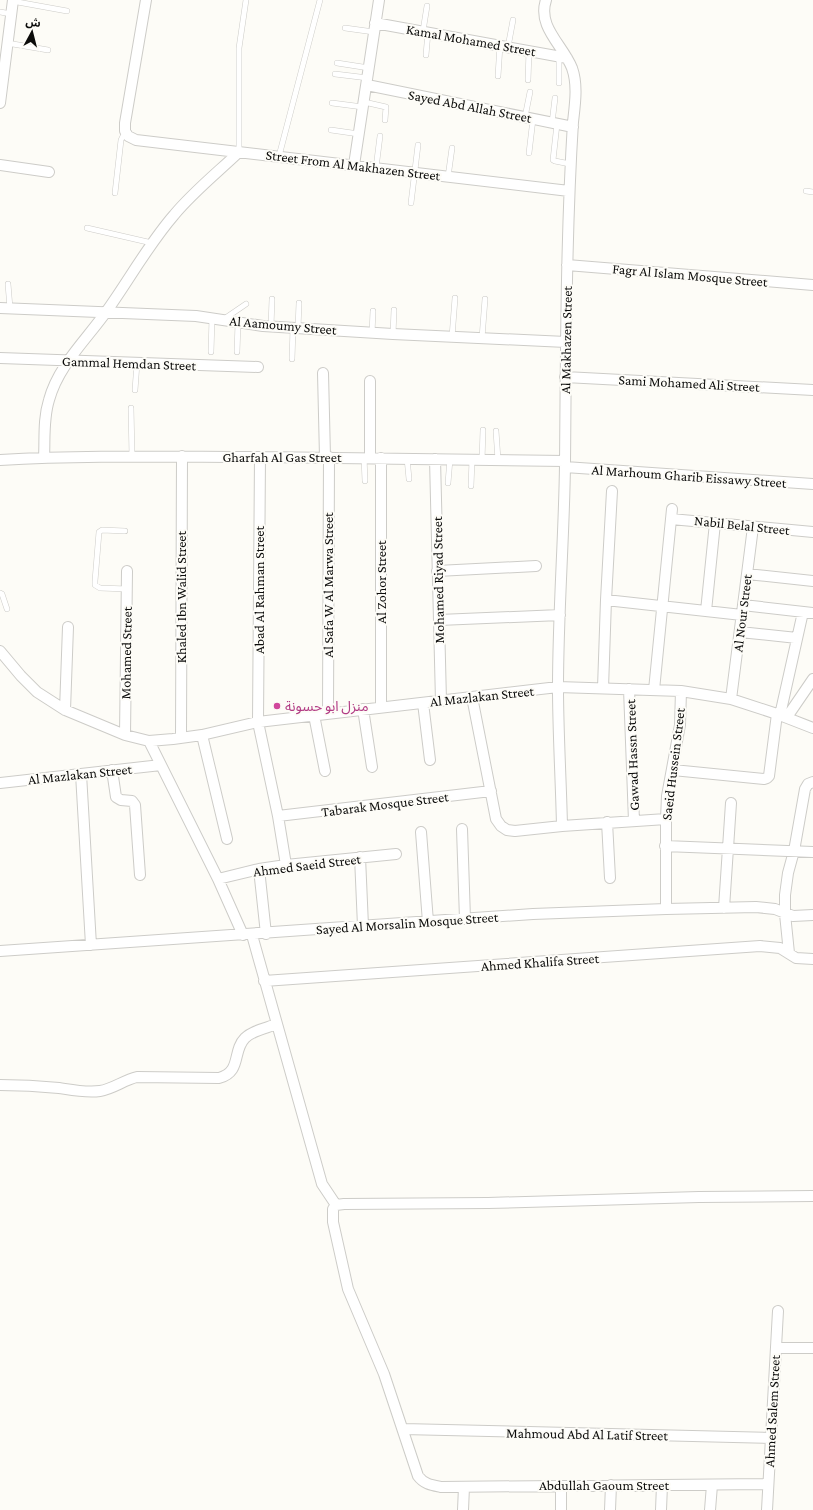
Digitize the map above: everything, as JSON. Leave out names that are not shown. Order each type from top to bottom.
[{"type":"street","points":[[132,138],[125,131],[125,123],[146,0]]},
{"type":"street","points":[[354,165],[379,0]]},
{"type":"street","name":"Al Makhazen Street","points":[[546,0],[544,6],[548,30],[563,57],[572,69],[575,81],[569,191],[565,377],[565,464],[558,687],[562,826]]},
{"type":"street","points":[[0,103],[12,1]]},
{"type":"street","name":"Kamal Mohamed Street","points":[[375,27],[425,31],[563,57]]},
{"type":"street","name":"Sayed Abd Allah Street","points":[[367,82],[573,127]]},
{"type":"street","name":"Street From Al Makhazen Street","points":[[132,138],[569,191]]},
{"type":"street","points":[[44,458],[45,424],[49,401],[56,382],[69,360],[106,312],[152,243],[182,206],[239,152]]},
{"type":"street","points":[[0,165],[49,172]]},
{"type":"street","name":"Fagr Al Islam Mosque Street","points":[[567,265],[813,285]]},
{"type":"street","name":"Al Aamoumy Street","points":[[5,308],[212,318],[271,326],[372,333],[566,342]]},
{"type":"street","name":"Gammal Hemdan Street","points":[[0,358],[258,366]]},
{"type":"street","name":"Al Safa W Al Marwa Street","points":[[324,373],[327,457],[328,713]]},
{"type":"street","name":"Sami Mohamed Ali Street","points":[[565,377],[813,390]]},
{"type":"street","points":[[367,458],[370,381]]},
{"type":"street","name":"Gharfah Al Gas Street","points":[[0,460],[132,456],[327,457],[498,460],[565,464]]},
{"type":"street","name":"Khaled Ibn Walid Street","points":[[181,738],[182,456]]},
{"type":"street","name":"Abad Al Rahman Street","points":[[260,457],[258,722],[278,816],[286,865]]},
{"type":"street","name":"Al Zohor Street","points":[[381,458],[381,707]]},
{"type":"street","name":"Mohamed Riyad Street","points":[[434,459],[440,700]]},
{"type":"street","name":"Al Marhoum Gharib Eissawy Street","points":[[565,464],[813,484]]},
{"type":"street","points":[[603,688],[612,491]]},
{"type":"street","name":"Nabil Belal Street","points":[[662,606],[671,514],[715,523],[813,532]]},
{"type":"street","points":[[706,611],[715,523]]},
{"type":"street","name":"Al Nour Street","points":[[731,699],[753,526]]},
{"type":"street","points":[[437,571],[536,566]]},
{"type":"street","name":"Mohamed Street","points":[[125,735],[127,571]]},
{"type":"street","points":[[747,574],[813,581]]},
{"type":"street","points":[[606,600],[706,611],[742,610],[808,612],[797,638],[769,776],[764,779],[673,770]]},
{"type":"street","points":[[654,690],[662,606]]},
{"type":"street","points":[[438,620],[560,615]]},
{"type":"street","points":[[65,710],[68,627]]},
{"type":"street","points":[[740,632],[797,638]]},
{"type":"street","name":"Al Mazlakan Street","points":[[0,651],[37,692],[65,710],[125,735],[149,741],[202,735],[258,722],[558,687],[681,691],[731,699],[781,715],[813,728]]},
{"type":"street","points":[[781,715],[813,679]]},
{"type":"street","name":"Gawad Hassn Street","points":[[629,689],[634,821]]},
{"type":"street","name":"Saeid Hussein Street","points":[[666,908],[665,846],[667,796],[673,770],[680,725],[681,691]]},
{"type":"street","points":[[472,697],[496,819],[501,826],[507,830],[515,831],[607,822],[666,819]]},
{"type":"street","points":[[423,703],[430,760]]},
{"type":"street","points":[[363,709],[372,767]]},
{"type":"street","points":[[314,715],[325,771]]},
{"type":"street","points":[[202,735],[227,839]]},
{"type":"street","points":[[149,741],[247,935],[264,981],[322,1184],[336,1205],[813,1196]]},
{"type":"street","name":"Al Mazlakan Street","points":[[0,783],[161,765]]},
{"type":"street","points":[[112,770],[116,797],[121,800],[132,801],[135,805],[140,875]]},
{"type":"street","points":[[80,774],[91,946]]},
{"type":"street","points":[[789,953],[785,914],[785,895],[788,873],[809,786]]},
{"type":"street","name":"Tabarak Mosque Street","points":[[278,816],[491,792]]},
{"type":"street","points":[[724,908],[731,803]]},
{"type":"street","points":[[607,822],[610,878]]},
{"type":"street","points":[[462,829],[465,919]]},
{"type":"street","points":[[421,832],[428,922]]},
{"type":"street","points":[[665,846],[813,852]]},
{"type":"street","name":"Ahmed Saeid Street","points":[[218,879],[259,869],[286,865],[396,854]]},
{"type":"street","points":[[360,857],[363,926]]},
{"type":"street","points":[[259,869],[266,934]]},
{"type":"street","name":"Sayed Al Morsalin Mosque Street","points":[[0,951],[266,934],[533,914],[666,908],[766,908],[775,909],[793,916],[813,915]]},
{"type":"street","name":"Ahmed Khalifa Street","points":[[264,981],[760,946],[780,948],[796,958],[813,959]]},
{"type":"street","points":[[0,1085],[39,1086],[80,1091],[98,1091],[106,1090],[137,1077],[219,1078],[229,1074],[232,1071],[239,1048],[244,1039],[253,1033],[276,1024]]},
{"type":"street","name":"Abdullah Gaoum Street","points":[[336,1205],[333,1210],[333,1222],[348,1289],[384,1374],[418,1476],[428,1485],[441,1487],[464,1487],[768,1484]]},
{"type":"street","name":"Ahmed Salem Street","points":[[767,1510],[778,1311]]},
{"type":"street","points":[[776,1348],[813,1348]]},
{"type":"street","name":"Mahmoud Abd Al Latif Street","points":[[403,1429],[771,1438]]},
{"type":"street","points":[[661,1510],[662,1485]]},
{"type":"street","points":[[710,1510],[712,1485]]},
{"type":"street","points":[[561,1486],[561,1510]]},
{"type":"street","points":[[610,1510],[611,1486]]},
{"type":"street","points":[[463,1510],[464,1487]]},
{"type":"lane","points":[[239,152],[239,48],[246,0]]},
{"type":"lane","points":[[279,156],[320,0]]},
{"type":"lane","points":[[12,1],[67,10]]},
{"type":"lane","points":[[426,56],[425,31],[427,6]]},
{"type":"lane","points":[[0,12],[11,14]]},
{"type":"lane","points":[[498,76],[504,46],[513,20]]},
{"type":"lane","points":[[345,28],[375,27]]},
{"type":"lane","points":[[7,43],[48,50]]},
{"type":"lane","points":[[528,80],[529,51]]},
{"type":"lane","points":[[559,83],[563,57]]},
{"type":"lane","points":[[337,63],[369,68]]},
{"type":"lane","points":[[335,74],[367,82]]},
{"type":"lane","points":[[529,153],[530,92]]},
{"type":"lane","points":[[555,98],[553,160],[555,162],[570,164]]},
{"type":"lane","points":[[332,103],[364,104],[386,107],[385,120]]},
{"type":"lane","points":[[331,130],[359,134]]},
{"type":"lane","points":[[115,193],[121,140],[123,136],[132,138]]},
{"type":"lane","points":[[376,168],[380,136]]},
{"type":"lane","points":[[411,203],[418,145]]},
{"type":"lane","points":[[448,177],[452,148]]},
{"type":"lane","points":[[806,191],[813,192]]},
{"type":"lane","points":[[87,228],[152,243]]},
{"type":"lane","points":[[5,308],[8,284]]},
{"type":"lane","points":[[452,337],[455,298]]},
{"type":"lane","points":[[271,326],[272,299]]},
{"type":"lane","points":[[482,338],[485,299]]},
{"type":"lane","points":[[292,359],[299,303]]},
{"type":"lane","points":[[223,319],[246,304]]},
{"type":"lane","points":[[393,334],[394,310]]},
{"type":"lane","points":[[372,333],[373,311]]},
{"type":"lane","points":[[211,352],[212,318]]},
{"type":"lane","points":[[237,352],[238,322]]},
{"type":"lane","points":[[135,390],[137,363]]},
{"type":"lane","points":[[131,408],[132,456]]},
{"type":"lane","points":[[482,460],[483,430]]},
{"type":"lane","points":[[496,432],[498,460]]},
{"type":"lane","points":[[365,481],[367,458]]},
{"type":"lane","points":[[408,458],[409,479]]},
{"type":"lane","points":[[448,483],[450,459]]},
{"type":"lane","points":[[471,486],[472,460]]},
{"type":"lane","points":[[125,531],[102,530],[99,532],[95,581],[97,587],[100,588],[127,589]]},
{"type":"lane","points":[[0,593],[2,594],[7,609]]},
{"type":"place","name":"منزل ابو حسونة","points":[[277,706]]}]
